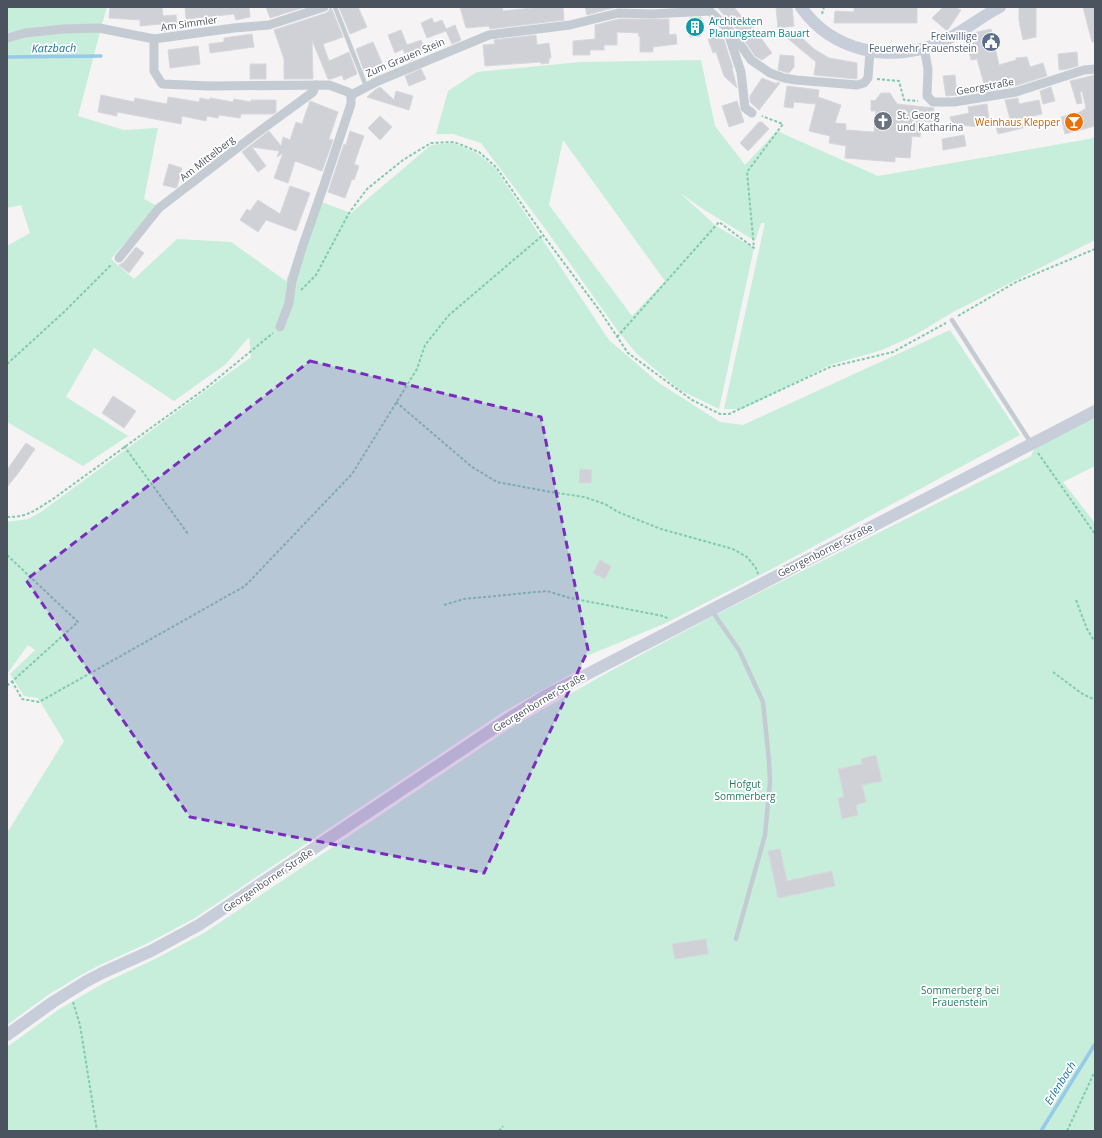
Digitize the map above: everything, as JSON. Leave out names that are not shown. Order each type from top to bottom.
[{"type":"main road","points":[[801,7],[817,27],[844,44],[870,51],[894,52],[924,48],[949,38],[1000,7]]},
{"type":"main road","name":"Georgenborner Straße","points":[[7,1035],[70,991],[102,973],[151,951],[200,925],[539,700],[596,668],[1095,411]]},
{"type":"street","name":"Am Simmler","points":[[7,38],[25,33],[63,29],[99,28],[154,39],[269,25],[324,7]]},
{"type":"street","points":[[709,9],[733,34],[751,60],[770,74],[784,78],[857,85],[864,83],[868,78],[870,51]]},
{"type":"street","name":"Zum Grauen Stein","points":[[351,95],[366,86],[489,35],[570,25],[618,13],[652,14],[709,9]]},
{"type":"street","points":[[726,27],[741,72],[746,108],[752,113]]},
{"type":"street","points":[[154,39],[154,71],[162,84],[209,86],[329,85],[348,92],[351,95],[351,104],[302,248],[292,281],[290,303],[280,327]]},
{"type":"street","points":[[924,48],[928,69],[926,92],[929,99]]},
{"type":"street","name":"Georgstraße","points":[[929,99],[933,102],[954,102],[1016,92],[1084,70],[1095,68]]},
{"type":"street","name":"Am Mittelberg","points":[[119,258],[160,208],[313,92],[316,85]]},
{"type":"lane","points":[[335,7],[366,86]]},
{"type":"lane","points":[[952,320],[1032,444]]},
{"type":"lane","points":[[710,609],[739,650],[763,702],[769,761],[770,782],[765,835],[736,939]]},
{"type":"path","points":[[868,78],[899,81],[904,100],[920,102],[929,99]]},
{"type":"path","points":[[617,337],[718,222],[754,248],[747,172],[783,124],[752,113]]},
{"type":"path","points":[[290,303],[316,275],[349,212],[367,189],[403,160],[431,143],[454,142],[479,152],[496,167],[600,311],[628,353],[681,393],[720,414],[729,414],[830,367],[893,352],[952,320],[1016,282],[1095,249]]},
{"type":"path","points":[[12,681],[22,699],[39,702],[245,586],[352,474],[417,368],[425,345],[449,315],[543,234]]},
{"type":"path","points":[[7,364],[64,312],[119,258]]},
{"type":"path","points":[[7,516],[19,517],[31,514],[53,499],[124,446],[206,388],[280,327]]},
{"type":"path","points":[[396,402],[472,467],[497,482],[584,497],[605,504],[618,512],[661,529],[733,549],[747,557],[756,568],[762,582]]},
{"type":"path","points":[[1032,444],[1095,534]]},
{"type":"path","points":[[124,446],[188,534]]},
{"type":"path","points":[[7,555],[78,622],[7,686]]},
{"type":"path","points":[[444,605],[464,599],[547,591],[570,598],[664,616],[681,625]]},
{"type":"path","points":[[1076,600],[1087,629],[1095,642]]},
{"type":"path","points":[[1053,672],[1081,693],[1095,700]]},
{"type":"path","points":[[70,991],[80,1025],[97,1131]]},
{"type":"path","points":[[1066,1131],[1095,1071]]},
{"type":"path","points":[[499,1131],[503,1126]]},
{"type":"highlighted area","points":[[310,361],[541,417],[588,650],[484,873],[190,817],[26,580]]},
{"type":"green space","points":[[7,7],[107,7],[102,24],[45,26],[7,33]]},
{"type":"green space","points":[[91,30],[100,32],[78,116],[124,130],[158,128],[144,199],[157,206],[111,259],[134,279],[177,239],[231,242],[286,281],[316,200],[351,213],[431,145],[453,143],[477,153],[495,168],[609,340],[659,383],[720,422],[743,425],[950,330],[1020,435],[768,571],[666,623],[582,658],[582,668],[503,712],[195,918],[148,943],[81,975],[48,995],[7,1025],[7,833],[64,741],[38,698],[24,696],[10,674],[35,650],[28,645],[7,674],[7,522],[28,519],[41,512],[251,357],[249,337],[226,364],[174,401],[94,348],[66,397],[128,436],[83,466],[7,422],[7,246],[30,233],[21,205],[7,208],[7,41],[33,35]]},
{"type":"green space","points":[[701,60],[715,126],[745,165],[777,131],[878,176],[1095,137],[1095,240],[953,312],[915,335],[882,350],[830,365],[742,409],[724,409],[765,223],[761,223],[755,241],[680,193],[716,226],[754,248],[719,409],[680,390],[637,354],[618,331],[544,227],[481,143],[453,134],[436,134],[448,91],[477,72],[581,62]],"holes":[[[563,140],[665,281],[632,316],[549,205]]]},
{"type":"green space","points":[[1095,415],[1095,466],[1063,482],[1095,523],[1095,1131],[7,1131],[7,1047],[58,1010],[106,982],[155,959],[204,933],[512,727],[605,674],[715,615],[1031,456],[1035,446]]},
{"type":"building","points":[[110,7],[162,7],[163,16],[176,15],[178,30],[162,32],[161,24],[140,26],[140,20],[109,18]]},
{"type":"building","points":[[185,7],[249,7],[250,17],[236,20],[234,14],[186,19]]},
{"type":"building","points":[[266,7],[305,7],[270,18]]},
{"type":"building","points":[[330,7],[343,37],[323,44],[329,61],[349,52],[357,74],[344,80],[342,75],[328,79],[312,40],[313,79],[284,79],[284,59],[274,30],[326,13],[329,11]]},
{"type":"building","points":[[339,7],[358,7],[367,27],[350,34]]},
{"type":"building","points":[[460,7],[502,7],[503,11],[541,7],[563,7],[564,20],[490,29],[489,26],[466,28]]},
{"type":"building","points":[[585,7],[616,7],[587,15]]},
{"type":"building","points":[[717,7],[734,7],[750,27],[752,26],[772,53],[762,60],[755,56],[738,31]]},
{"type":"building","points":[[776,7],[792,7],[794,26],[778,28]]},
{"type":"building","points":[[854,7],[917,7],[917,23],[834,23],[835,11],[854,12]]},
{"type":"building","points":[[943,7],[954,7],[961,10],[947,31],[932,18]]},
{"type":"building","points":[[1019,7],[1036,7],[1036,37],[1023,40],[1019,21]]},
{"type":"building","points":[[1083,7],[1095,7],[1095,42],[1092,42]]},
{"type":"building","name":"Architekten Planungsteam Bauart","points":[[701,17],[701,36],[690,37],[690,18]]},
{"type":"building","points":[[432,18],[434,23],[442,20],[446,29],[455,25],[461,40],[452,44],[446,31],[427,38],[421,23]]},
{"type":"building","points":[[619,19],[669,19],[669,35],[676,34],[677,44],[653,47],[653,52],[640,52],[639,33],[617,32],[617,45],[604,45],[604,50],[590,50],[590,55],[573,55],[573,41],[595,39],[595,25]]},
{"type":"building","points":[[991,29],[999,65],[1016,60],[1016,58],[1027,57],[1030,67],[1043,63],[1047,76],[1015,86],[986,91],[977,59],[971,60],[967,44],[975,42],[973,33]]},
{"type":"building","points":[[401,30],[407,45],[421,40],[426,51],[415,55],[417,58],[408,62],[403,49],[395,53],[388,35]]},
{"type":"building","points":[[793,30],[814,49],[829,58],[857,63],[857,79],[814,75],[816,62],[786,37]]},
{"type":"building","points":[[252,34],[254,47],[210,53],[209,44],[224,42],[224,38]]},
{"type":"building","points":[[722,34],[733,68],[737,88],[724,76],[716,52],[713,53],[708,39]]},
{"type":"building","points":[[536,35],[537,45],[549,43],[551,58],[549,58],[549,63],[541,64],[541,62],[485,66],[483,45],[495,44],[494,40]]},
{"type":"building","points":[[373,42],[385,70],[369,77],[366,71],[364,71],[356,49]]},
{"type":"building","points":[[198,46],[200,64],[170,68],[168,50]]},
{"type":"building","points":[[1077,52],[1078,66],[1059,70],[1058,54]]},
{"type":"building","points":[[780,55],[794,56],[794,67],[789,73],[778,70]]},
{"type":"building","points":[[250,64],[266,64],[266,79],[250,79]]},
{"type":"building","points":[[421,69],[426,79],[409,86],[405,76]]},
{"type":"building","points":[[955,75],[957,95],[946,96],[943,76]]},
{"type":"building","points":[[1095,75],[1095,126],[1065,134],[1061,117],[1080,112],[1086,108],[1082,91],[1080,92],[1082,103],[1077,104],[1070,81]]},
{"type":"building","points":[[762,78],[777,84],[777,82],[780,83],[759,110],[750,102],[750,96]]},
{"type":"building","points":[[787,86],[819,90],[818,97],[841,105],[835,123],[846,124],[846,130],[874,132],[876,111],[871,111],[871,100],[875,101],[881,93],[890,93],[897,104],[934,108],[933,122],[922,121],[920,137],[912,136],[910,158],[895,157],[895,162],[845,158],[846,146],[829,143],[830,136],[809,131],[816,104],[794,102],[793,108],[784,107]]},
{"type":"building","points":[[380,87],[394,100],[396,91],[413,96],[409,110],[367,97]]},
{"type":"building","points":[[1051,87],[1055,101],[1043,104],[1040,91]]},
{"type":"building","points":[[101,95],[134,102],[135,98],[167,104],[168,97],[199,102],[200,98],[210,100],[210,98],[233,102],[234,99],[251,102],[251,100],[276,100],[276,112],[273,114],[241,114],[240,118],[219,115],[218,118],[207,116],[206,121],[182,116],[181,124],[117,112],[117,116],[98,112]]},
{"type":"building","points":[[1018,98],[1019,104],[1039,100],[1042,114],[1020,119],[1023,128],[998,134],[995,123],[1010,119],[1005,100]]},
{"type":"building","points":[[310,101],[338,112],[329,139],[333,140],[322,171],[295,161],[288,183],[274,178],[283,153],[277,157],[279,151],[252,147],[266,166],[258,172],[242,152],[269,131],[281,146],[283,137],[290,140],[296,122],[302,124]]},
{"type":"building","points":[[737,101],[744,122],[729,127],[722,106]]},
{"type":"building","points":[[987,104],[989,120],[978,122],[979,127],[952,124],[950,117],[969,113],[968,107]]},
{"type":"building","points":[[380,116],[392,127],[380,140],[368,128]]},
{"type":"building","points":[[759,122],[762,122],[769,129],[748,151],[740,143]]},
{"type":"building","points":[[350,131],[364,136],[354,164],[359,166],[354,180],[352,179],[345,198],[328,192],[344,144],[346,145]]},
{"type":"building","points":[[964,135],[966,146],[943,150],[942,139]]},
{"type":"building","points":[[169,164],[182,168],[177,187],[175,188],[163,185]]},
{"type":"building","points":[[290,186],[310,193],[296,231],[266,220],[258,232],[240,220],[247,209],[250,211],[258,200],[280,214]]},
{"type":"building","points":[[136,247],[144,253],[129,273],[119,265],[124,262]]},
{"type":"building","points":[[113,396],[136,411],[124,428],[102,413]]},
{"type":"building","points":[[26,443],[35,449],[7,487],[7,470]]},
{"type":"building","points":[[580,469],[592,470],[591,483],[579,483]]},
{"type":"building","points":[[600,560],[611,566],[605,579],[593,573]]},
{"type":"building","points":[[876,755],[882,781],[862,785],[866,802],[856,805],[858,815],[842,819],[838,798],[844,797],[838,769],[862,764],[861,759]]},
{"type":"building","points":[[780,849],[787,881],[832,871],[835,886],[778,898],[768,851]]},
{"type":"building","points":[[706,939],[708,954],[675,959],[672,944]]},
{"type":"waterway","name":"Katzbach","points":[[7,57],[101,56]]},
{"type":"waterway","name":"Erlenbach","points":[[1041,1131],[1095,1044]]},
{"type":"place","name":"Architekten Planungsteam Bauart","points":[[695,27]]},
{"type":"place","name":"Freiwillige Feuerwehr Frauenstein","points":[[991,42]]},
{"type":"place","name":"St. Georg und Katharina","points":[[883,121]]},
{"type":"place","name":"Weinhaus Klepper","points":[[1074,122]]},
{"type":"park label","name":"Hofgut Sommerberg","points":[[745,790]]},
{"type":"park label","name":"Sommerberg bei Frauenstein","points":[[960,996]]}]
